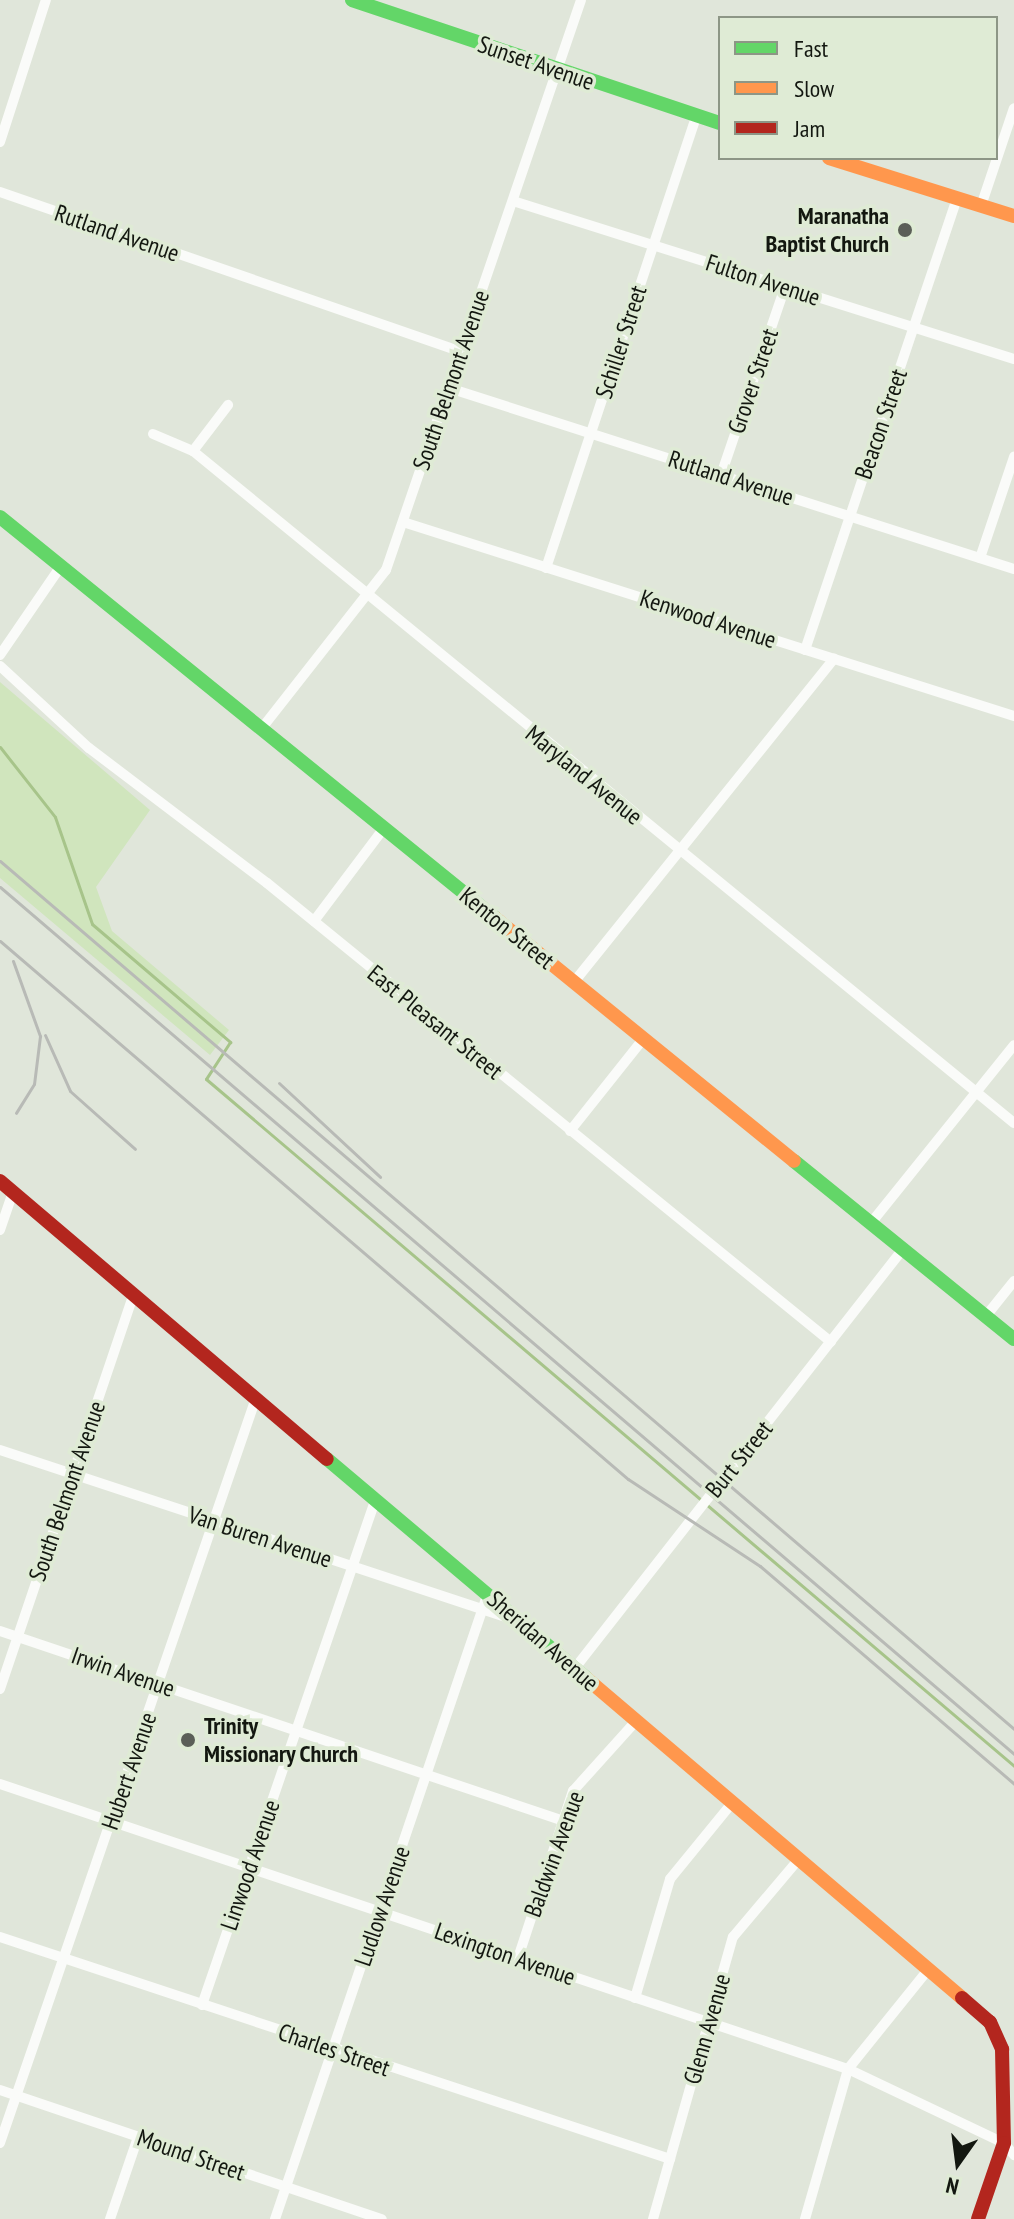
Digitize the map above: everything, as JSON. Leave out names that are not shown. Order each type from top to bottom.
[{"type":"street","points":[[0,142],[46,0]]},
{"type":"street","name":"Sunset Avenue","points":[[352,0],[718,122]]},
{"type":"street","name":"South Belmont Avenue","points":[[262,728],[367,598],[403,522],[581,0]]},
{"type":"street","points":[[998,156],[1014,108]]},
{"type":"street","name":"Schiller Street","points":[[546,568],[696,116]]},
{"type":"street","points":[[835,160],[1014,216]]},
{"type":"street","points":[[981,206],[996,160]]},
{"type":"street","name":"Rutland Avenue","points":[[0,192],[461,352]]},
{"type":"street","name":"Beacon Street","points":[[805,650],[957,198]]},
{"type":"street","name":"Fulton Avenue","points":[[513,201],[1014,359]]},
{"type":"street","name":"Grover Street","points":[[721,475],[785,287]]},
{"type":"street","name":"Rutland Avenue","points":[[449,388],[1014,569]]},
{"type":"street","points":[[193,451],[228,405]]},
{"type":"street","name":"Maryland Avenue","points":[[153,434],[193,451],[367,598],[1014,1123]]},
{"type":"street","points":[[980,558],[1014,457]]},
{"type":"street","name":"Kenton Street","points":[[0,517],[1014,1339]]},
{"type":"street","name":"Kenwood Avenue","points":[[403,522],[1014,716]]},
{"type":"street","points":[[0,655],[61,566]]},
{"type":"street","points":[[574,982],[834,659]]},
{"type":"street","name":"East Pleasant Street","points":[[0,666],[37,705],[314,921],[831,1342]]},
{"type":"street","points":[[314,921],[384,828]]},
{"type":"street","points":[[570,1131],[644,1038]]},
{"type":"street","points":[[871,1223],[1014,1045]]},
{"type":"street","name":"Sheridan Avenue","points":[[0,1181],[6,1190],[134,1293],[488,1593],[928,1970],[1001,2037],[1004,2143]]},
{"type":"street","points":[[0,1230],[6,1190]]},
{"type":"street","name":"Burt Street","points":[[575,1668],[903,1249]]},
{"type":"street","points":[[986,1316],[1014,1281]]},
{"type":"street","name":"South Belmont Avenue","points":[[0,1689],[134,1293]]},
{"type":"street","name":"Hubert Avenue","points":[[0,2143],[256,1398]]},
{"type":"street","name":"Van Buren Avenue","points":[[0,1450],[521,1622]]},
{"type":"street","name":"Linwood Avenue","points":[[202,2005],[376,1498]]},
{"type":"street","name":"Ludlow Avenue","points":[[275,2219],[488,1593]]},
{"type":"street","name":"Irwin Avenue","points":[[0,1631],[564,1821]]},
{"type":"street","name":"Baldwin Avenue","points":[[518,1958],[579,1782],[636,1721]]},
{"type":"street","name":"Lexington Avenue","points":[[0,1784],[848,2069],[1004,2143]]},
{"type":"street","points":[[635,1998],[670,1879],[732,1803]]},
{"type":"street","name":"Glenn Avenue","points":[[653,2219],[738,1927],[798,1860]]},
{"type":"street","name":"Charles Street","points":[[0,1937],[333,2050],[670,2159]]},
{"type":"street","points":[[805,2219],[848,2069],[928,1970]]},
{"type":"street","name":"Mound Street","points":[[0,2090],[382,2219]]},
{"type":"street","points":[[110,2219],[138,2137]]},
{"type":"street","points":[[1004,2143],[1014,2155]]},
{"type":"street","points":[[978,2219],[1004,2143]]},
{"type":"green space","points":[[0,682],[150,810],[96,887],[112,931],[229,1030],[210,1055],[0,878]]},
{"type":"waterway","points":[[0,747],[55,817],[92,924],[230,1042],[206,1079],[1014,1766]]},
{"type":"railway","points":[[0,861],[1014,1729]]},
{"type":"railway","points":[[0,887],[1014,1754]]},
{"type":"railway","points":[[0,941],[628,1479],[760,1566],[1014,1784]]},
{"type":"railway","points":[[13,961],[40,1036],[34,1084],[16,1113]]},
{"type":"railway","points":[[45,1035],[70,1091],[135,1149]]},
{"type":"railway","points":[[279,1083],[380,1177]]},
{"type":"traffic: fast","points":[[352,0],[718,122]]},
{"type":"traffic: fast","points":[[0,517],[495,918]]},
{"type":"traffic: fast","points":[[794,1161],[1014,1339]]},
{"type":"traffic: fast","points":[[327,1459],[586,1678]]},
{"type":"traffic: slow","points":[[835,160],[1014,216]]},
{"type":"traffic: slow","points":[[495,918],[794,1161]]},
{"type":"traffic: slow","points":[[586,1678],[962,1998]]},
{"type":"traffic: jam","points":[[0,1181],[327,1459]]},
{"type":"traffic: jam","points":[[962,1998],[990,2022],[1002,2049],[1004,2143],[978,2219]]},
{"type":"place","name":"Maranatha Baptist Church","points":[[905,230]]},
{"type":"place","name":"Trinity Missionary Church","points":[[188,1740]]}]
